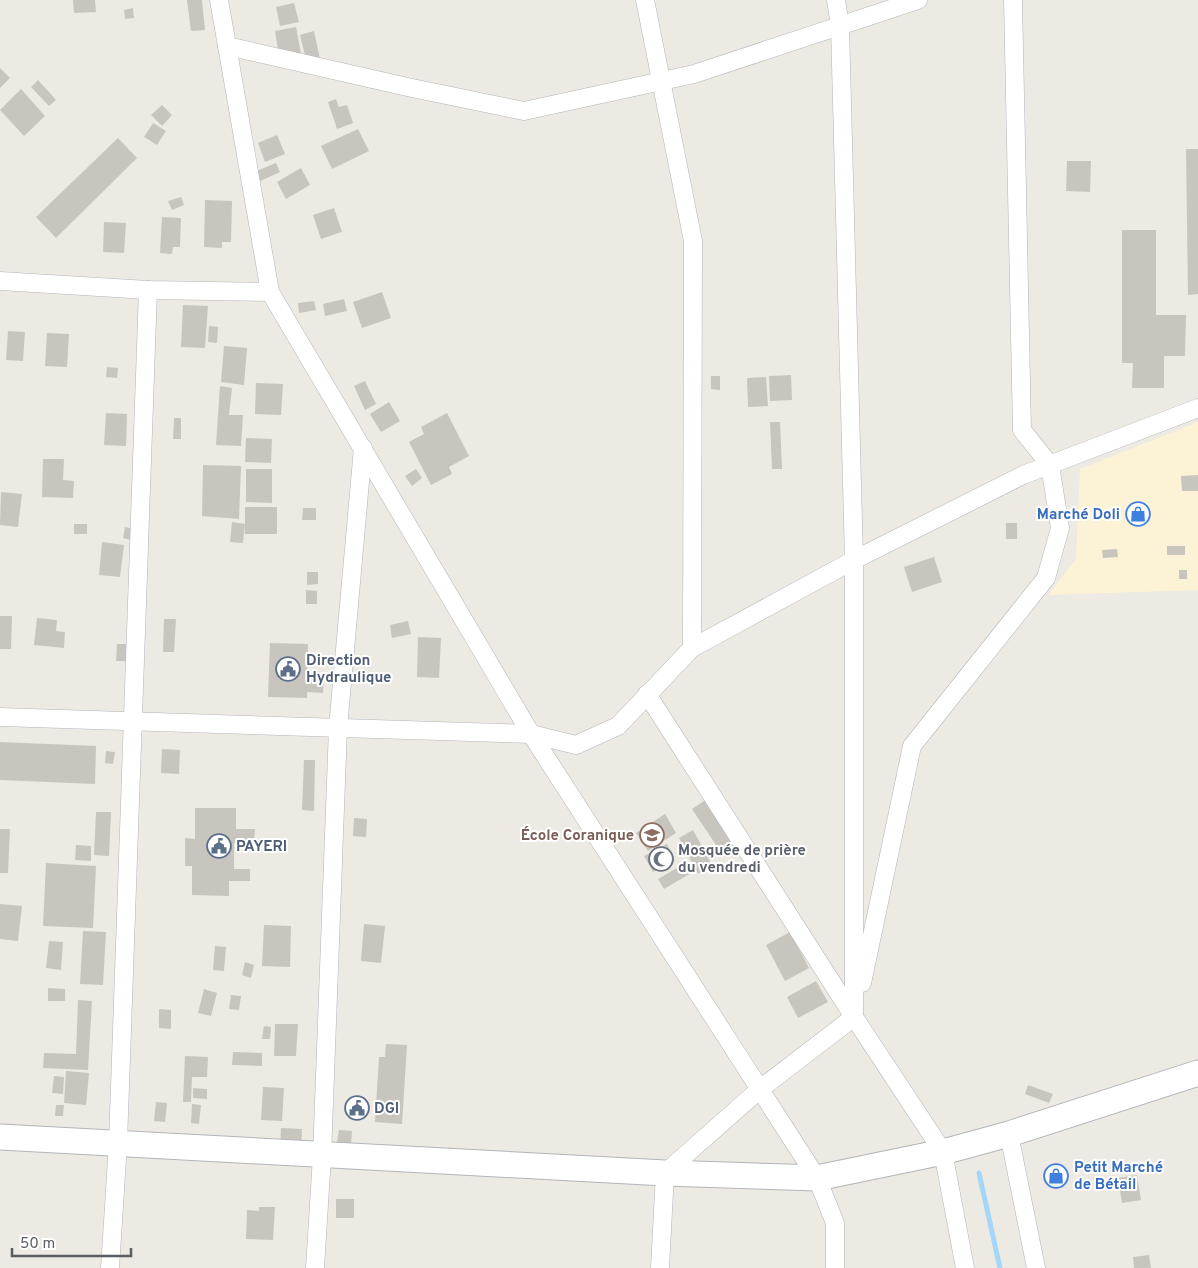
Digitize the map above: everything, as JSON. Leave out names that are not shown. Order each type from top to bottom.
[{"type":"street","points":[[219,0],[270,292],[531,734],[818,1178],[834,1223],[835,1268]]},
{"type":"street","points":[[645,0],[693,241],[692,648]]},
{"type":"street","points":[[836,0],[840,26],[854,560],[854,1017]]},
{"type":"street","points":[[226,46],[524,111],[694,74],[918,0]]},
{"type":"street","points":[[660,1268],[666,1173],[760,1089],[854,1017],[912,746],[1046,578],[1060,528],[1050,465],[1022,430],[1013,0]]},
{"type":"street","points":[[0,282],[148,290],[270,292]]},
{"type":"street","points":[[110,1268],[118,1143],[148,290]]},
{"type":"street","points":[[0,716],[531,734],[576,745],[618,726],[692,648],[854,560],[1023,475],[1198,408]]},
{"type":"street","points":[[315,1268],[322,1156],[338,728],[363,448]]},
{"type":"street","points":[[647,694],[943,1152],[965,1268]]},
{"type":"street","points":[[0,1137],[322,1156],[666,1173],[818,1178],[943,1152],[1009,1134],[1198,1073]]},
{"type":"street","points":[[1009,1134],[1036,1268]]},
{"type":"shaded area","name":"Marché Doli","points":[[1198,422],[1198,590],[1048,595],[1076,559],[1080,469]]},
{"type":"building","points":[[73,0],[95,0],[96,12],[74,13]]},
{"type":"building","points":[[187,0],[202,0],[205,30],[191,31]]},
{"type":"building","points":[[294,3],[299,22],[280,26],[276,7]]},
{"type":"building","points":[[133,8],[134,18],[125,19],[124,10]]},
{"type":"building","points":[[296,27],[302,59],[280,63],[275,31]]},
{"type":"building","points":[[314,31],[320,59],[307,63],[300,35]]},
{"type":"building","points":[[0,68],[10,78],[0,88]]},
{"type":"building","points":[[38,80],[56,100],[49,106],[31,87]]},
{"type":"building","points":[[21,89],[45,116],[24,136],[0,110]]},
{"type":"building","points":[[336,99],[339,107],[347,105],[353,123],[337,129],[328,102]]},
{"type":"building","points":[[162,105],[172,115],[162,126],[151,115]]},
{"type":"building","points":[[153,123],[166,131],[157,145],[144,137]]},
{"type":"building","points":[[358,129],[369,151],[332,169],[321,146]]},
{"type":"building","points":[[277,135],[285,154],[265,162],[258,143]]},
{"type":"building","points":[[118,138],[137,158],[56,238],[36,217]]},
{"type":"building","points":[[1186,149],[1198,149],[1198,294],[1188,295]]},
{"type":"building","points":[[1067,161],[1091,161],[1090,192],[1066,191]]},
{"type":"building","points":[[276,163],[280,172],[258,182],[254,172]]},
{"type":"building","points":[[301,168],[310,185],[286,199],[277,182]]},
{"type":"building","points":[[181,197],[184,205],[172,210],[168,201]]},
{"type":"building","points":[[205,200],[232,201],[231,242],[222,242],[222,248],[204,247]]},
{"type":"building","points":[[334,208],[342,232],[321,239],[313,215]]},
{"type":"building","points":[[162,217],[181,218],[180,247],[173,247],[172,254],[160,253]]},
{"type":"building","points":[[104,222],[126,223],[124,253],[103,252]]},
{"type":"building","points":[[1122,230],[1156,230],[1156,315],[1186,315],[1185,356],[1164,356],[1164,388],[1132,388],[1133,363],[1122,363]]},
{"type":"building","points":[[382,292],[391,318],[362,328],[353,302]]},
{"type":"building","points":[[344,299],[347,311],[325,316],[323,304]]},
{"type":"building","points":[[314,301],[316,310],[299,313],[298,303]]},
{"type":"building","points":[[183,305],[208,306],[205,348],[181,347]]},
{"type":"building","points":[[209,326],[218,327],[217,343],[208,342]]},
{"type":"building","points":[[8,331],[25,332],[23,361],[6,360]]},
{"type":"building","points":[[47,333],[69,334],[67,367],[45,366]]},
{"type":"building","points":[[224,346],[247,348],[244,385],[221,382]]},
{"type":"building","points":[[107,367],[118,368],[117,378],[106,377]]},
{"type":"building","points":[[791,375],[792,400],[770,401],[769,376]]},
{"type":"building","points":[[711,376],[720,376],[720,390],[711,389]]},
{"type":"building","points":[[766,377],[768,406],[748,407],[747,378]]},
{"type":"building","points":[[365,381],[376,404],[365,410],[354,386]]},
{"type":"building","points":[[256,383],[283,384],[281,415],[255,414]]},
{"type":"building","points":[[220,386],[232,388],[229,415],[243,415],[241,446],[216,445]]},
{"type":"building","points":[[389,402],[400,421],[381,432],[370,414]]},
{"type":"building","points":[[106,413],[127,414],[126,446],[104,445]]},
{"type":"building","points":[[447,413],[469,456],[449,467],[452,474],[431,485],[409,442],[424,434],[421,427]]},
{"type":"building","points":[[174,418],[181,418],[181,439],[173,439]]},
{"type":"building","points":[[770,422],[780,422],[782,469],[772,469]]},
{"type":"building","points":[[246,438],[272,439],[271,463],[245,462]]},
{"type":"building","points":[[43,459],[64,459],[63,480],[74,481],[73,498],[42,497]]},
{"type":"building","points":[[203,465],[241,466],[239,519],[202,516]]},
{"type":"building","points":[[246,469],[272,469],[272,503],[246,502]]},
{"type":"building","points":[[416,469],[422,478],[412,486],[405,476]]},
{"type":"building","points":[[1198,475],[1198,491],[1182,491],[1181,476]]},
{"type":"building","points":[[1,492],[22,494],[18,527],[0,525]]},
{"type":"building","points":[[245,507],[277,507],[277,534],[245,534]]},
{"type":"building","points":[[303,508],[316,508],[316,520],[302,520]]},
{"type":"building","points":[[232,522],[245,524],[243,543],[230,542]]},
{"type":"building","points":[[1006,523],[1017,523],[1017,539],[1006,539]]},
{"type":"building","points":[[74,524],[87,524],[87,534],[74,534]]},
{"type":"building","points":[[125,527],[134,529],[131,540],[123,538]]},
{"type":"building","points":[[102,542],[124,545],[120,577],[99,575]]},
{"type":"building","points":[[1167,546],[1185,546],[1185,555],[1167,555]]},
{"type":"building","points":[[1117,549],[1118,557],[1103,558],[1102,550]]},
{"type":"building","points":[[934,557],[942,582],[912,592],[904,567]]},
{"type":"building","points":[[1179,570],[1187,570],[1187,579],[1179,579]]},
{"type":"building","points":[[307,572],[318,572],[318,584],[307,585]]},
{"type":"building","points":[[306,590],[317,591],[317,604],[306,604]]},
{"type":"building","points":[[0,616],[12,616],[11,649],[0,649]]},
{"type":"building","points":[[37,618],[57,620],[56,631],[65,632],[64,648],[34,645]]},
{"type":"building","points":[[164,619],[176,619],[174,652],[163,652]]},
{"type":"building","points":[[408,621],[411,634],[392,638],[390,625]]},
{"type":"building","points":[[418,637],[441,638],[439,678],[417,677]]},
{"type":"building","points":[[270,643],[308,644],[307,677],[324,678],[323,693],[307,692],[307,698],[268,697]]},
{"type":"building","points":[[117,644],[126,644],[126,661],[116,661]]},
{"type":"building","points":[[0,742],[96,746],[95,784],[0,780]]},
{"type":"building","points":[[162,749],[180,750],[179,774],[161,773]]},
{"type":"building","points":[[106,751],[115,752],[113,764],[105,763]]},
{"type":"building","points":[[304,760],[315,760],[314,811],[302,810]]},
{"type":"building","points":[[707,799],[738,848],[724,857],[692,809]]},
{"type":"building","points":[[195,808],[236,808],[236,829],[255,829],[254,843],[234,843],[234,869],[250,869],[250,881],[229,881],[229,896],[192,895],[192,866],[185,866],[185,838],[195,839]]},
{"type":"building","points":[[96,812],[111,812],[109,856],[94,855]]},
{"type":"building","points":[[665,814],[676,833],[648,851],[636,833]]},
{"type":"building","points":[[354,818],[367,819],[366,837],[353,836]]},
{"type":"building","points":[[0,829],[10,829],[8,873],[0,873]]},
{"type":"building","points":[[693,830],[712,865],[698,874],[679,838]]},
{"type":"building","points":[[667,844],[675,861],[653,872],[644,856]]},
{"type":"building","points":[[76,845],[91,846],[91,861],[75,860]]},
{"type":"building","points":[[687,862],[693,872],[664,889],[658,879]]},
{"type":"building","points":[[46,863],[96,866],[93,928],[43,926]]},
{"type":"building","points":[[0,904],[22,906],[18,941],[0,939]]},
{"type":"building","points":[[364,924],[385,926],[381,963],[361,961]]},
{"type":"building","points":[[264,925],[291,926],[290,967],[262,966]]},
{"type":"building","points":[[83,931],[106,932],[103,985],[80,984]]},
{"type":"building","points":[[790,932],[809,968],[785,981],[766,945]]},
{"type":"building","points":[[49,941],[63,942],[61,970],[46,968]]},
{"type":"building","points":[[215,946],[226,947],[224,971],[213,970]]},
{"type":"building","points":[[245,962],[254,965],[251,978],[242,975]]},
{"type":"building","points":[[816,981],[828,1002],[798,1018],[787,997]]},
{"type":"building","points":[[48,988],[65,989],[65,1001],[48,1001]]},
{"type":"building","points":[[204,989],[217,993],[211,1016],[198,1013]]},
{"type":"building","points":[[231,995],[241,996],[239,1010],[229,1009]]},
{"type":"building","points":[[78,1000],[92,1001],[88,1070],[43,1068],[44,1053],[76,1054]]},
{"type":"building","points":[[159,1009],[171,1010],[171,1029],[159,1028]]},
{"type":"building","points":[[275,1024],[298,1024],[296,1056],[274,1056]]},
{"type":"building","points":[[264,1026],[271,1027],[270,1039],[262,1039]]},
{"type":"building","points":[[386,1044],[407,1045],[402,1124],[375,1122],[379,1057],[385,1057]]},
{"type":"building","points":[[233,1052],[262,1053],[262,1066],[232,1065]]},
{"type":"building","points":[[185,1056],[208,1057],[207,1077],[192,1077],[191,1102],[183,1102]]},
{"type":"building","points":[[66,1071],[89,1073],[86,1105],[64,1103]]},
{"type":"building","points":[[54,1076],[64,1077],[63,1094],[52,1093]]},
{"type":"building","points":[[1028,1085],[1053,1094],[1049,1103],[1025,1094]]},
{"type":"building","points":[[263,1087],[284,1088],[282,1121],[261,1120]]},
{"type":"building","points":[[193,1088],[207,1089],[207,1099],[193,1098]]},
{"type":"building","points":[[156,1102],[167,1103],[165,1122],[154,1121]]},
{"type":"building","points":[[192,1104],[201,1105],[199,1124],[191,1123]]},
{"type":"building","points":[[56,1105],[64,1105],[63,1116],[55,1116]]},
{"type":"building","points":[[281,1128],[302,1129],[301,1151],[280,1150]]},
{"type":"building","points":[[339,1130],[352,1131],[351,1145],[337,1143]]},
{"type":"building","points":[[1137,1175],[1141,1200],[1122,1203],[1118,1178]]},
{"type":"building","points":[[336,1199],[354,1199],[354,1218],[336,1218]]},
{"type":"building","points":[[259,1207],[275,1207],[273,1240],[246,1239],[247,1210],[259,1211]]},
{"type":"building","points":[[1149,1255],[1151,1268],[1134,1268],[1133,1257]]},
{"type":"waterway","points":[[979,1173],[1000,1268]]},
{"type":"place","name":"Marché Doli","points":[[1138,514]]},
{"type":"place","name":"Direction Hydraulique","points":[[288,669]]},
{"type":"place","name":"École Coranique","points":[[652,835]]},
{"type":"place","name":"PAYERI","points":[[219,846]]},
{"type":"place","name":"Mosquée de prière du vendredi","points":[[661,859]]},
{"type":"place","name":"DGI","points":[[357,1108]]},
{"type":"place","name":"Petit Marché de Bétail","points":[[1056,1176]]}]
